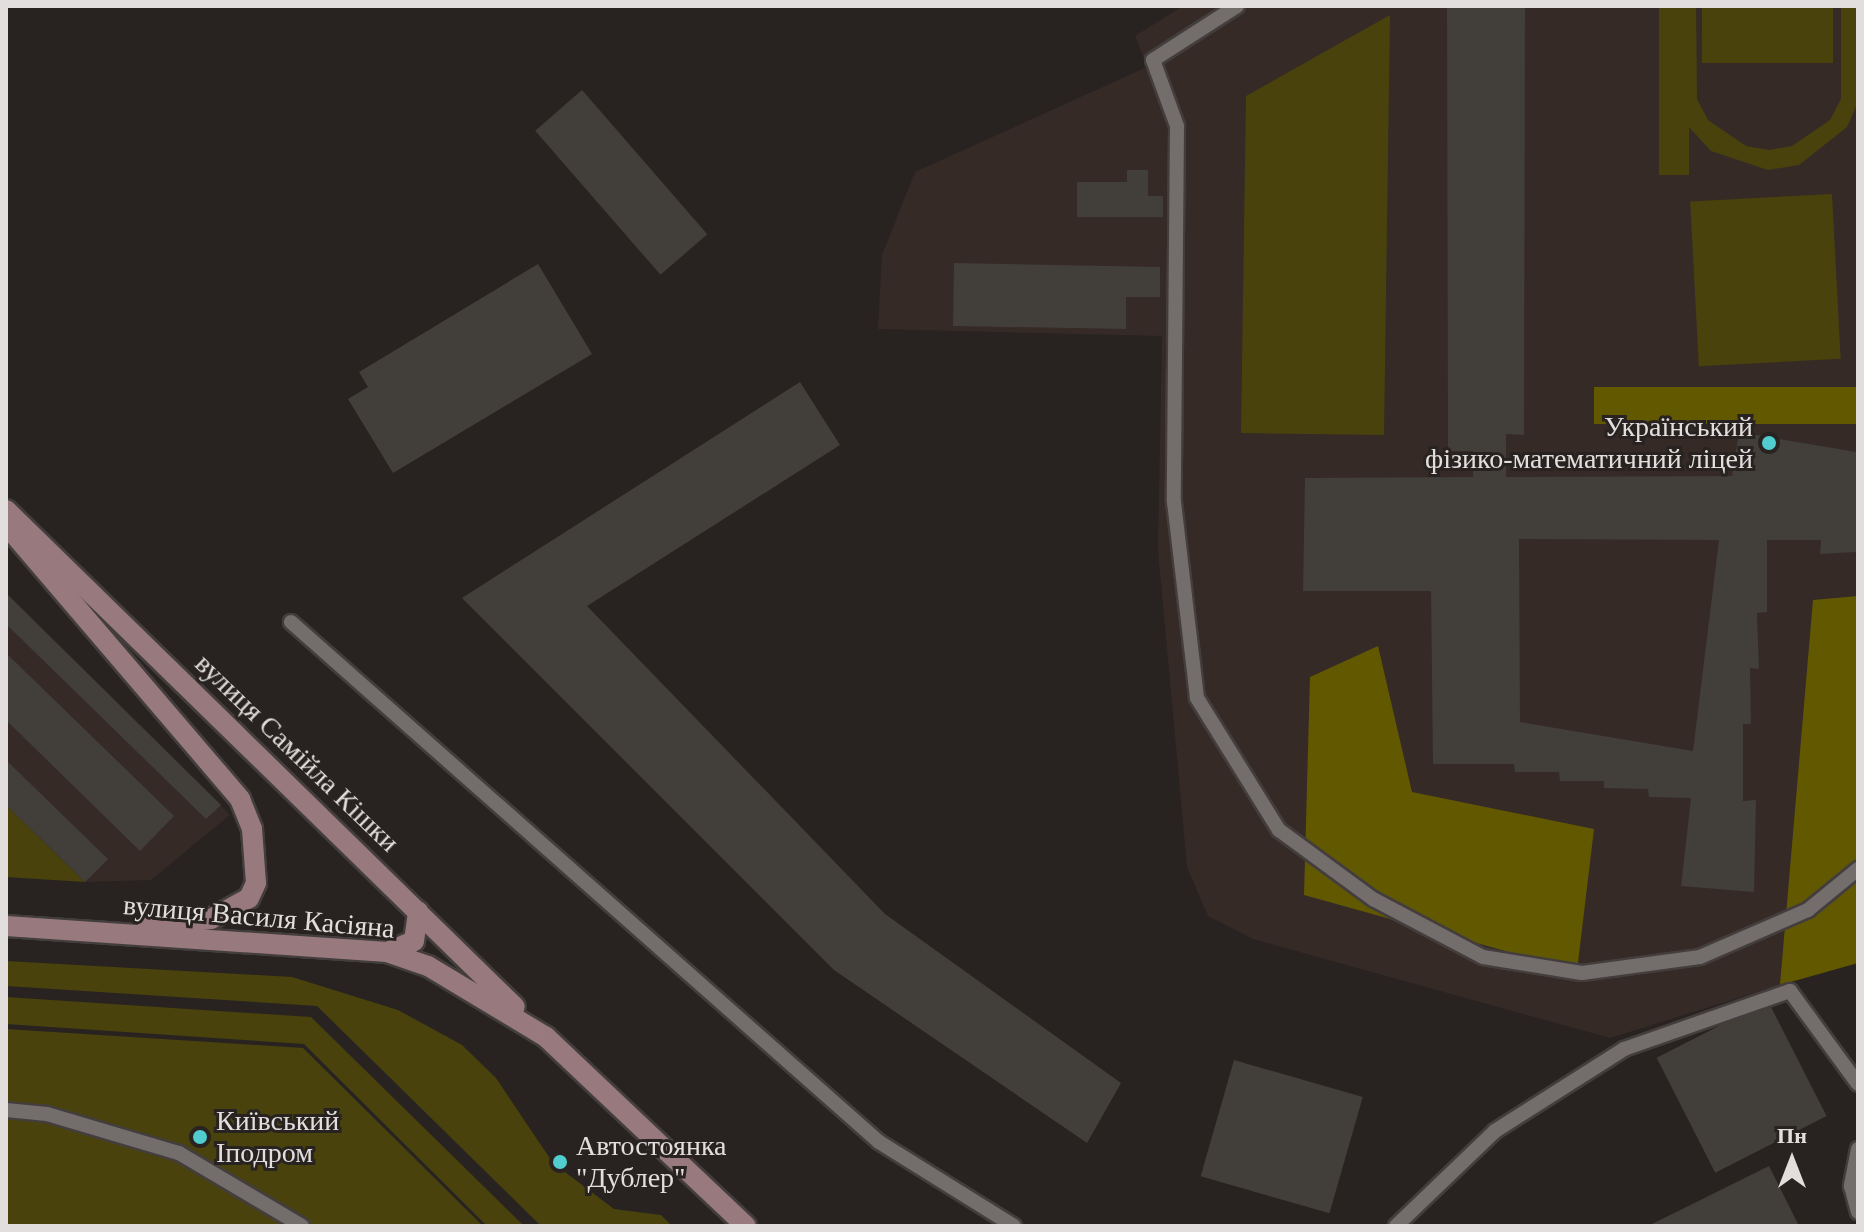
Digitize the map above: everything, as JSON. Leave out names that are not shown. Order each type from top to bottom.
[{"type":"street","name":"вулиця Самійла Кішки","points":[[6,510],[546,1037]]},
{"type":"street","points":[[6,524],[230,787],[252,829],[256,883],[249,898],[211,919],[104,931]]},
{"type":"street","points":[[387,952],[414,941],[418,911]]},
{"type":"street","name":"вулиця Василя Касіяна","points":[[6,926],[387,952],[465,984],[546,1037],[746,1226]]},
{"type":"lane","points":[[1237,6],[1153,60],[1177,126],[1174,502],[1197,698],[1279,830],[1373,899],[1483,957],[1582,973],[1700,957],[1808,910],[1858,869]]},
{"type":"lane","points":[[291,622],[879,1142],[1014,1226]]},
{"type":"lane","points":[[1396,1226],[1495,1131],[1624,1049],[1790,991],[1858,1084]]},
{"type":"lane","points":[[6,1110],[47,1114],[179,1153],[302,1226]]},
{"type":"lane","points":[[1858,1149],[1851,1186],[1858,1212]]},
{"type":"shaded area","points":[[1183,6],[1858,6],[1858,947],[1780,985],[1610,1038],[1253,939],[1208,916],[1187,867],[1158,550],[1162,336],[878,329],[882,255],[915,172],[1147,67],[1135,36]]},
{"type":"shaded area","points":[[1659,6],[1696,6],[1697,99],[1708,120],[1746,146],[1769,150],[1792,146],[1830,120],[1841,99],[1841,6],[1858,6],[1858,102],[1847,127],[1799,165],[1768,170],[1711,151],[1689,127],[1689,175],[1659,175]]},
{"type":"shaded area","points":[[1702,6],[1833,6],[1833,63],[1702,63]]},
{"type":"shaded area","points":[[1390,15],[1384,435],[1241,433],[1246,96]]},
{"type":"shaded area","points":[[1832,194],[1841,359],[1699,366],[1690,201]]},
{"type":"shaded area","points":[[1594,387],[1858,387],[1858,424],[1594,424]]},
{"type":"shaded area","points":[[6,593],[230,815],[151,880],[85,882],[6,805]]},
{"type":"shaded area","points":[[1858,596],[1858,963],[1780,985],[1813,600]]},
{"type":"shaded area","points":[[1378,646],[1412,792],[1594,829],[1577,971],[1304,895],[1310,677]]},
{"type":"shaded area","points":[[6,805],[85,882],[6,877]]},
{"type":"shaded area","points":[[6,961],[292,977],[398,1010],[462,1045],[496,1078],[553,1163],[614,1209],[661,1215],[672,1226],[541,1226],[317,1006],[6,986]]},
{"type":"shaded area","points":[[6,997],[311,1017],[524,1226],[487,1226],[304,1044],[6,1024]]},
{"type":"shaded area","name":"Київський Іподром","points":[[6,1029],[303,1048],[483,1226],[6,1226]]},
{"type":"building","name":"Український фізико-математичний ліцей","points":[[1447,6],[1525,6],[1524,435],[1506,434],[1506,477],[1732,476],[1739,432],[1856,452],[1856,552],[1820,554],[1821,540],[1767,540],[1767,612],[1757,613],[1759,669],[1750,668],[1751,724],[1743,724],[1743,801],[1756,800],[1754,892],[1681,886],[1691,798],[1649,797],[1648,789],[1604,788],[1604,781],[1560,781],[1559,772],[1515,772],[1514,764],[1433,764],[1431,591],[1303,591],[1305,478],[1473,477],[1473,451],[1448,451]],"holes":[[[1519,539],[1719,540],[1693,751],[1520,722]]]},
{"type":"building","points":[[582,90],[707,234],[661,275],[535,131]]},
{"type":"building","points":[[1127,170],[1148,170],[1148,196],[1163,196],[1163,217],[1077,217],[1077,182],[1127,182]]},
{"type":"building","points":[[954,263],[1160,267],[1160,297],[1126,297],[1126,329],[953,326]]},
{"type":"building","points":[[538,264],[592,354],[393,473],[348,399],[368,387],[359,372]]},
{"type":"building","points":[[800,382],[840,445],[587,606],[885,914],[1121,1083],[1087,1143],[834,970],[462,598]]},
{"type":"building","points":[[6,593],[221,805],[206,819],[6,624]]},
{"type":"building","points":[[6,653],[174,816],[140,851],[6,720]]},
{"type":"building","points":[[6,760],[108,859],[85,882],[6,805]]},
{"type":"building","points":[[1768,1001],[1827,1116],[1715,1173],[1657,1058]]},
{"type":"building","points":[[1234,1060],[1363,1097],[1329,1213],[1201,1176]]},
{"type":"building","points":[[1769,1166],[1799,1226],[1648,1226]]},
{"type":"place","name":"Український фізико-математичний ліцей","points":[[1769,443]]},
{"type":"place","name":"Київський Іподром","points":[[200,1137]]},
{"type":"place","name":"Автостоянка \"Дублер\"","points":[[560,1162]]}]
